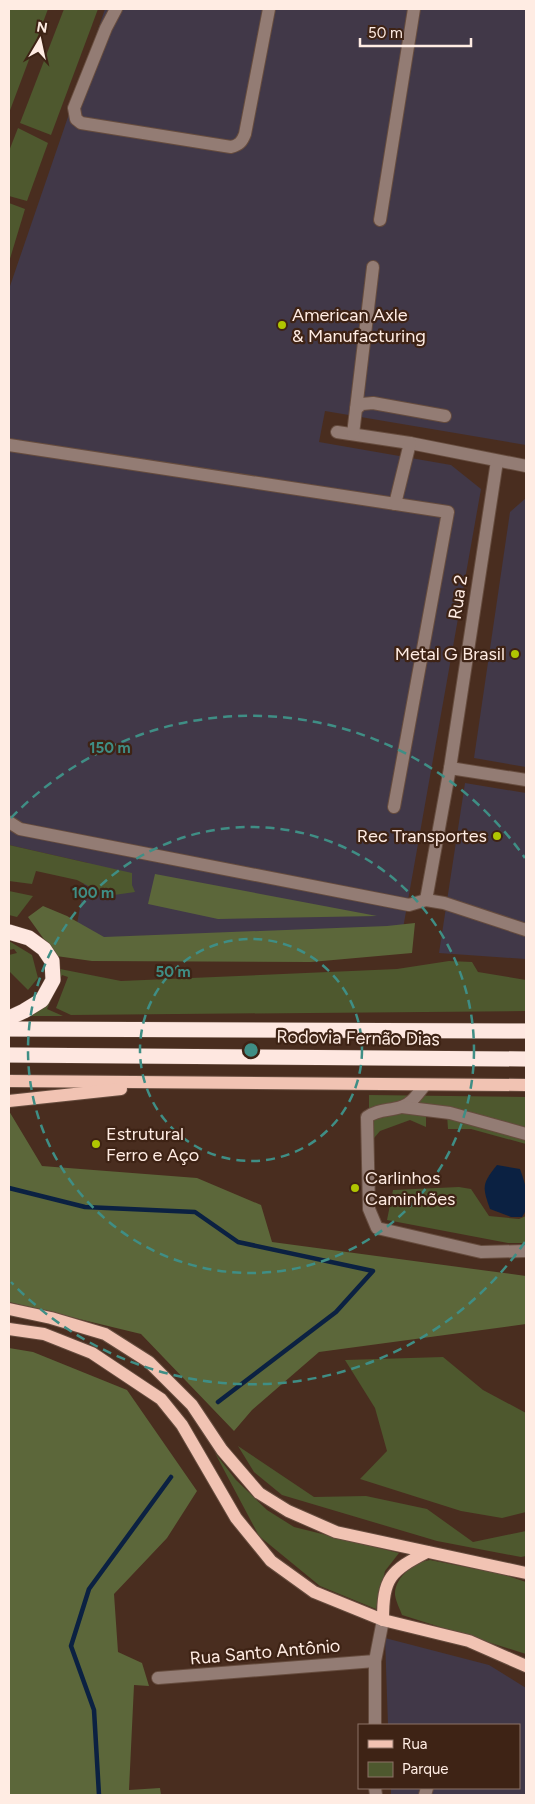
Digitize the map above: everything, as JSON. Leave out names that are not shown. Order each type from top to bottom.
[{"type":"highway","points":[[9,932],[29,938],[44,949],[52,961],[53,980],[42,1000],[24,1012],[9,1018]]},
{"type":"highway","name":"Rodovia Fernão Dias","points":[[9,1029],[526,1031]]},
{"type":"highway","name":"Rodovia Fernão Dias","points":[[9,1055],[526,1059]]},
{"type":"main road","points":[[9,1081],[425,1086],[526,1085]]},
{"type":"main road","points":[[9,1101],[184,1083]]},
{"type":"main road","points":[[9,1309],[51,1318],[105,1334],[149,1362],[192,1404],[222,1450],[259,1493],[288,1511],[336,1532],[526,1573]]},
{"type":"main road","points":[[9,1329],[44,1334],[92,1353],[161,1399],[182,1425],[236,1518],[271,1561],[314,1592],[383,1620],[468,1641],[526,1666]]},
{"type":"main road","points":[[383,1620],[386,1586],[394,1572],[409,1561],[427,1552]]},
{"type":"street","points":[[116,9],[106,28],[74,108],[76,119],[81,123],[231,147],[237,146],[245,134],[268,9]]},
{"type":"street","points":[[380,220],[414,9]]},
{"type":"street","points":[[353,434],[373,267]]},
{"type":"street","points":[[356,409],[362,404],[373,403],[445,416]]},
{"type":"street","points":[[337,432],[410,443],[526,466]]},
{"type":"street","points":[[395,504],[410,443]]},
{"type":"street","points":[[9,445],[448,512],[394,807]]},
{"type":"street","name":"Rua 2","points":[[426,900],[450,768],[497,461]]},
{"type":"street","points":[[450,768],[526,780]]},
{"type":"street","points":[[9,822],[20,829],[409,905],[426,900],[444,903],[526,930]]},
{"type":"street","points":[[402,1107],[411,1102],[425,1086]]},
{"type":"street","points":[[526,1134],[450,1113],[402,1107],[374,1112],[367,1117],[366,1121],[369,1209],[377,1228],[481,1252],[526,1251]]},
{"type":"street","points":[[375,1724],[375,1661],[383,1620]]},
{"type":"street","name":"Rua Santo Antônio","points":[[158,1678],[375,1661]]},
{"type":"shaded area","points":[[105,9],[526,9],[526,445],[325,411],[319,442],[451,465],[481,489],[402,934],[73,946],[88,863],[9,845],[9,289]]},
{"type":"shaded area","points":[[526,498],[526,767],[474,758],[510,512]]},
{"type":"shaded area","points":[[465,783],[526,793],[526,959],[439,953]]},
{"type":"shaded area","points":[[385,1638],[489,1665],[526,1688],[526,1795],[391,1795],[391,1789],[520,1789],[520,1724],[388,1724]]},
{"type":"green space","points":[[9,9],[48,9],[9,113]]},
{"type":"green space","points":[[64,9],[98,9],[51,135],[20,123]]},
{"type":"green space","points":[[18,128],[48,143],[27,201],[9,196],[9,151]]},
{"type":"green space","points":[[9,203],[25,209],[9,262]]},
{"type":"green space","points":[[9,845],[132,873],[132,885],[135,892],[107,896],[77,880],[36,871],[32,884],[9,881]]},
{"type":"green space","points":[[155,874],[377,916],[218,919],[148,904]]},
{"type":"green space","points":[[9,891],[33,896],[17,917],[9,915]]},
{"type":"green space","points":[[43,906],[67,916],[104,937],[387,926],[415,923],[412,953],[311,962],[92,961],[56,956],[28,917]]},
{"type":"green space","points":[[9,941],[32,955],[38,978],[28,990],[9,971],[9,955],[17,953],[14,949],[9,950]]},
{"type":"green space","points":[[449,961],[472,962],[478,972],[526,980],[526,1011],[71,1015],[56,1008],[68,977],[62,975],[47,1009],[63,1016],[29,1016],[60,969],[121,981],[397,969]]},
{"type":"green space","points":[[369,1095],[526,1097],[526,1144],[471,1129],[448,1129],[447,1115],[426,1115],[426,1127],[410,1120],[380,1131],[369,1144]]},
{"type":"green space","points":[[9,1111],[42,1166],[197,1178],[261,1205],[272,1242],[526,1276],[526,1324],[319,1352],[252,1410],[234,1431],[141,1334],[9,1302]]},
{"type":"green space","points":[[459,1187],[471,1189],[489,1216],[519,1219],[526,1216],[526,1243],[508,1243],[387,1220],[393,1190]]},
{"type":"green space","points":[[9,1348],[33,1352],[127,1390],[197,1491],[167,1538],[114,1594],[118,1652],[142,1663],[149,1686],[134,1685],[129,1790],[160,1788],[161,1795],[9,1795]]},
{"type":"green space","points":[[443,1357],[483,1390],[526,1413],[526,1512],[502,1518],[461,1511],[360,1479],[387,1451],[375,1408],[345,1360]]},
{"type":"green space","points":[[238,1446],[314,1497],[366,1496],[427,1509],[473,1542],[526,1531],[526,1556],[521,1557],[437,1541],[282,1495],[254,1472]]},
{"type":"green space","points":[[215,1453],[236,1480],[267,1510],[294,1527],[399,1553],[385,1571],[376,1609],[320,1586],[259,1536]]},
{"type":"green space","points":[[430,1560],[502,1574],[526,1582],[526,1654],[402,1615],[395,1595],[398,1582],[406,1571],[424,1561]]},
{"type":"water","points":[[497,1165],[520,1169],[527,1200],[527,1206],[522,1217],[511,1217],[490,1209],[485,1186],[488,1177]]},
{"type":"waterway","points":[[9,1188],[85,1207],[195,1212],[238,1242],[373,1271],[336,1312],[218,1402]]},
{"type":"waterway","points":[[99,1795],[94,1710],[71,1646],[89,1589],[171,1477]]},
{"type":"place","name":"American Axle & Manufacturing","points":[[282,325]]},
{"type":"place","name":"Metal G Brasil","points":[[515,654]]},
{"type":"place","name":"Rec Transportes","points":[[497,836]]},
{"type":"place","name":"Estrutural Ferro e Aço","points":[[96,1144]]},
{"type":"place","name":"Carlinhos Caminhões","points":[[355,1188]]}]
